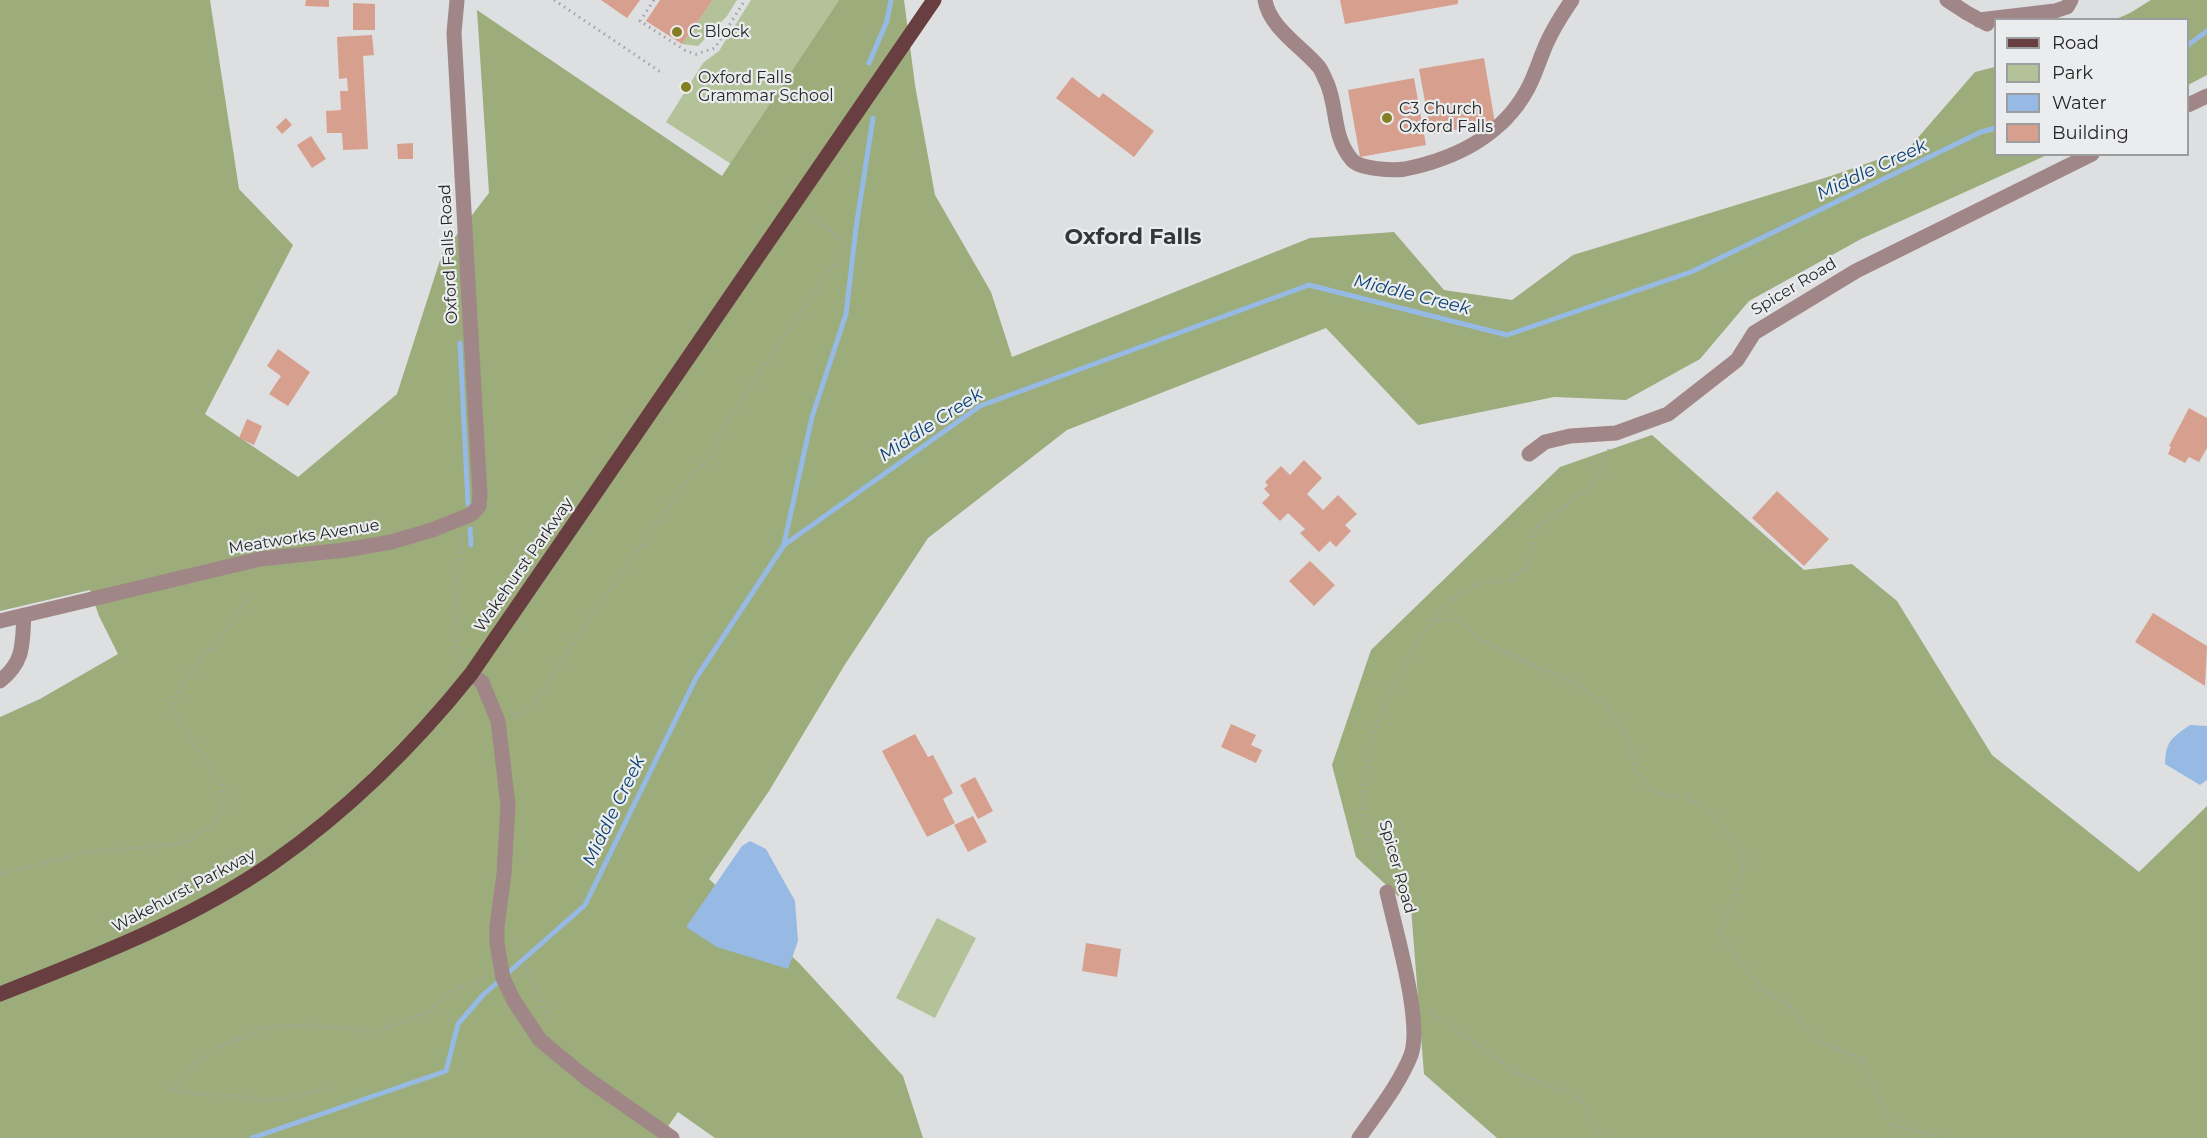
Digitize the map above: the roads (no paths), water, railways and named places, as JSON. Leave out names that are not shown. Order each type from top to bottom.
[{"type":"main road","name":"Wakehurst Parkway","points":[[0,994],[115,949],[204,904],[274,862],[338,813],[386,768],[471,674],[934,0]]},
{"type":"street","name":"Oxford Falls Road","points":[[457,0],[454,33],[479,506]]},
{"type":"street","points":[[1265,0],[1266,7],[1286,35],[1320,68],[1329,89],[1335,126],[1344,148],[1354,163],[1395,171],[1435,163],[1470,147],[1495,129],[1523,98],[1559,18],[1572,0]]},
{"type":"street","points":[[1947,0],[1994,28]]},
{"type":"street","points":[[1996,18],[2055,11],[2067,7],[2071,0]]},
{"type":"street","points":[[1979,20],[1994,18]]},
{"type":"street","points":[[2189,104],[2207,96]]},
{"type":"street","name":"Spicer Road","points":[[1529,454],[1545,442],[1570,436],[1616,433],[1668,414],[1737,360],[1754,333],[1856,271],[2088,156]]},
{"type":"street","name":"Meatworks Avenue","points":[[0,621],[260,559],[345,550],[391,542],[460,519],[472,514],[479,506]]},
{"type":"street","points":[[0,681],[13,670],[22,652],[24,615]]},
{"type":"street","points":[[471,674],[482,682],[498,721],[508,805],[504,874],[496,926],[503,978],[514,1001],[540,1040],[586,1078],[672,1138]]},
{"type":"street","name":"Spicer Road","points":[[1359,1138],[1401,1076],[1412,1053],[1415,1032],[1411,997],[1387,892]]},
{"type":"water","points":[[2190,725],[2207,726],[2207,780],[2200,785],[2165,764],[2171,740]]},
{"type":"water","points":[[750,841],[766,849],[795,901],[798,941],[788,969],[717,947],[686,927],[742,846]]},
{"type":"waterway","points":[[869,63],[887,21],[891,0]]},
{"type":"waterway","name":"Middle Creek","points":[[2189,44],[2207,31]]},
{"type":"waterway","points":[[784,544],[812,417],[846,314],[856,228],[873,118]]},
{"type":"waterway","name":"Middle Creek","points":[[252,1138],[446,1071],[458,1024],[483,995],[585,905],[696,678],[784,545],[980,406],[1309,285],[1507,335],[1691,272],[1981,132],[1994,129]]},
{"type":"waterway","points":[[460,343],[468,504]]},
{"type":"waterway","points":[[470,529],[471,545]]},
{"type":"place","name":"C Block","points":[[677,32]]},
{"type":"place","name":"Oxford Falls Grammar School","points":[[686,87]]},
{"type":"place","name":"C3 Church Oxford Falls","points":[[1387,118]]},
{"type":"district","name":"Oxford Falls","points":[[1133,238]]}]
